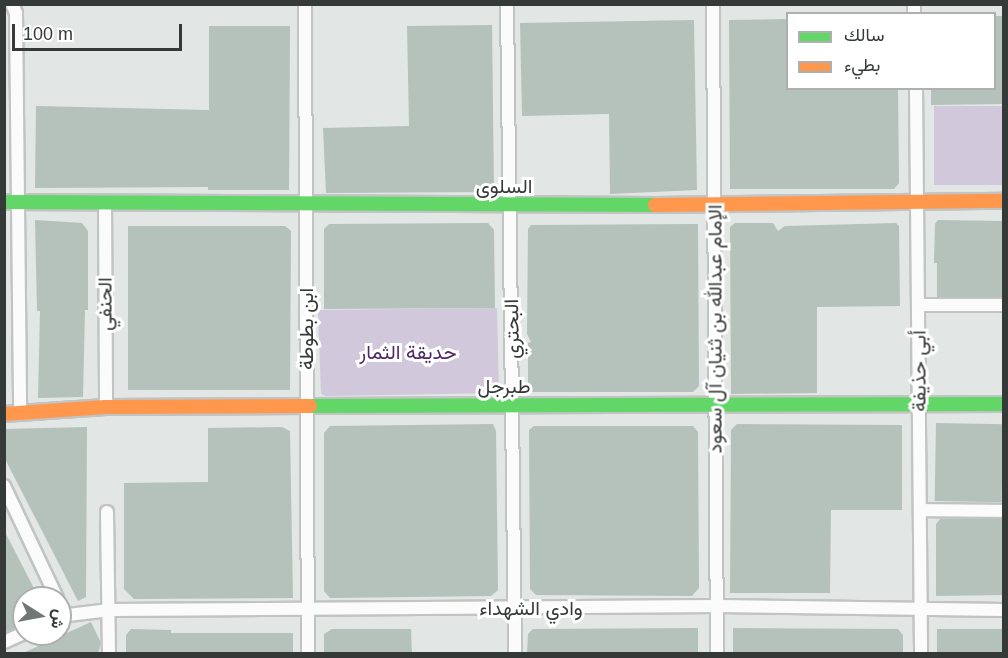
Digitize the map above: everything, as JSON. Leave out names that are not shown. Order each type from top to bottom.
[{"type":"street","points":[[12,4],[16,13],[11,202],[20,411]]},
{"type":"street","name":"ابن بطوطة","points":[[305,4],[308,654]]},
{"type":"street","name":"البحتري","points":[[507,4],[514,654]]},
{"type":"street","name":"الإمام عبدالله بن ثنيان آل سعود","points":[[713,4],[717,654]]},
{"type":"street","name":"أبي حذيفة","points":[[916,90],[921,654]]},
{"type":"street","name":"السلوى","points":[[11,202],[509,206],[1004,201]]},
{"type":"street","name":"الحنفي","points":[[105,202],[106,407]]},
{"type":"street","points":[[919,305],[1004,305]]},
{"type":"street","name":"طبرجل","points":[[4,414],[20,411],[106,407],[1004,404]]},
{"type":"street","points":[[4,486],[51,586]]},
{"type":"street","points":[[920,510],[1004,511]]},
{"type":"street","points":[[107,512],[109,654]]},
{"type":"street","name":"وادي الشهداء","points":[[72,611],[717,606],[1004,610]]},
{"type":"green space","points":[[934,106],[1003,106],[1003,185],[934,185]]},
{"type":"green space","name":"حديقة الثمار","points":[[497,308],[499,393],[326,396],[321,394],[318,310]]},
{"type":"building","points":[[996,16],[1004,16],[1004,104],[931,105],[931,90],[996,90]]},
{"type":"building","points":[[786,19],[786,90],[898,90],[899,183],[894,189],[730,189],[729,20]]},
{"type":"building","points":[[694,20],[697,190],[610,194],[609,114],[522,116],[520,23]]},
{"type":"building","points":[[492,25],[494,192],[326,193],[323,128],[409,126],[407,26]]},
{"type":"building","points":[[209,26],[290,26],[289,190],[208,190],[208,187],[35,188],[36,106],[209,110]]},
{"type":"building","points":[[35,220],[82,223],[88,231],[88,310],[85,310],[83,397],[38,398],[40,311],[37,311]]},
{"type":"building","points":[[938,220],[1004,221],[1004,297],[937,297],[937,263],[934,263],[935,224]]},
{"type":"building","points":[[488,223],[494,230],[495,308],[324,309],[324,229],[329,224]]},
{"type":"building","points":[[735,223],[773,223],[778,231],[785,226],[896,223],[899,226],[900,306],[817,307],[817,393],[731,394],[730,227]]},
{"type":"building","points":[[698,224],[699,386],[693,392],[533,392],[528,388],[528,343],[531,342],[527,334],[528,229],[531,225]]},
{"type":"building","points":[[128,226],[285,226],[291,231],[290,390],[128,390]]},
{"type":"building","points":[[936,423],[1003,424],[1002,502],[935,501]]},
{"type":"building","points":[[493,424],[496,431],[498,590],[491,596],[330,598],[324,591],[324,433],[330,426]]},
{"type":"building","points":[[737,424],[902,425],[902,510],[831,510],[830,593],[730,593],[731,430]]},
{"type":"building","points":[[534,426],[693,426],[698,432],[699,588],[692,596],[536,595],[530,589],[529,430]]},
{"type":"building","points":[[87,427],[86,597],[78,601],[4,457],[4,429]]},
{"type":"building","points":[[282,427],[290,431],[293,598],[134,599],[124,589],[124,483],[208,482],[208,428]]},
{"type":"building","points":[[940,519],[1004,519],[1004,595],[936,596],[936,524]]},
{"type":"building","points":[[4,530],[33,586],[12,586],[12,630],[6,632]]},
{"type":"building","points":[[91,622],[101,643],[98,654],[21,654],[38,646],[72,646],[72,631]]},
{"type":"building","points":[[698,628],[698,654],[527,654],[528,634],[533,629]]},
{"type":"building","points":[[733,628],[898,629],[903,635],[903,654],[733,654]]},
{"type":"building","points":[[131,629],[171,630],[171,633],[293,633],[293,654],[126,654],[126,635]]},
{"type":"building","points":[[332,629],[411,629],[412,654],[324,654],[324,634]]},
{"type":"building","points":[[937,629],[1004,629],[1004,654],[937,654]]},
{"type":"traffic: fast","points":[[4,202],[655,205]]},
{"type":"traffic: fast","points":[[310,406],[1004,404]]},
{"type":"traffic: slow","points":[[655,205],[1004,201]]},
{"type":"traffic: slow","points":[[4,414],[106,407],[310,406]]}]
